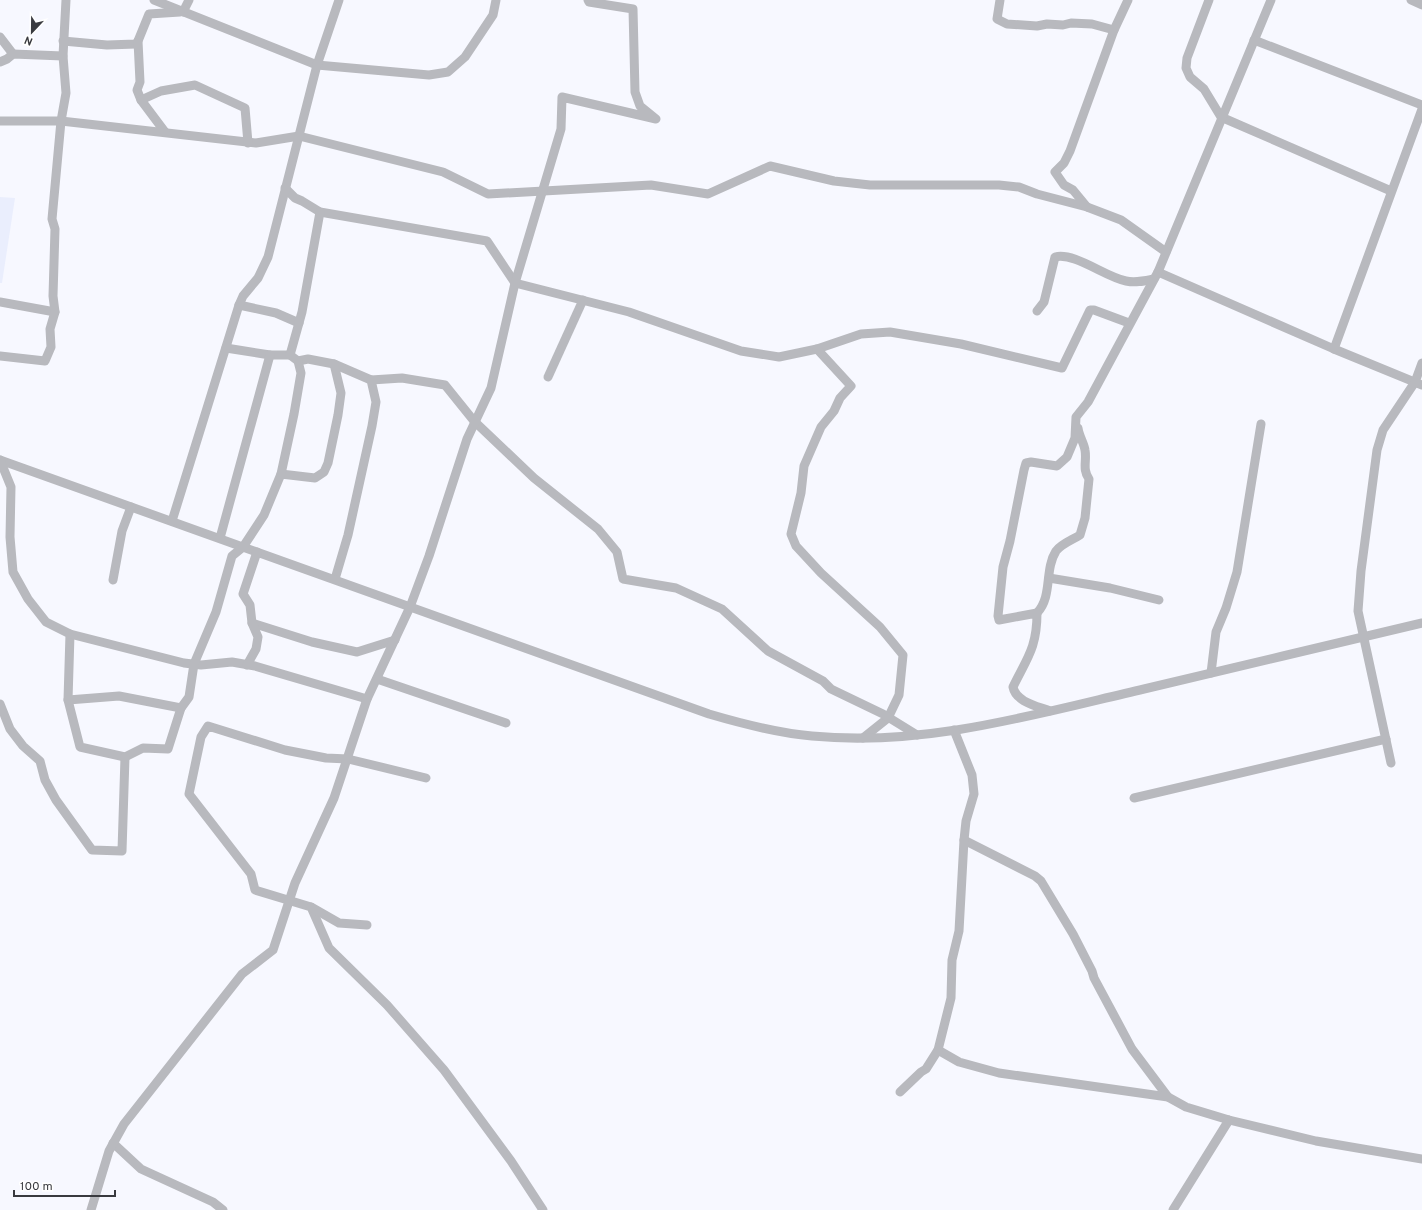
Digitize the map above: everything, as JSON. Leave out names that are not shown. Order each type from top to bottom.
[{"type":"street","points":[[0,356],[45,361],[51,347],[50,329],[55,312],[53,296],[55,229],[52,219],[66,93],[63,41],[66,0]]},
{"type":"street","points":[[154,0],[317,65],[429,75],[448,72],[465,57],[493,15],[496,0]]},
{"type":"street","points":[[183,12],[189,0]]},
{"type":"street","points":[[172,521],[239,306],[243,296],[258,278],[268,257],[317,65],[339,0]]},
{"type":"street","points":[[91,1210],[113,1144],[124,1124],[242,974],[273,950],[295,883],[334,798],[367,699],[410,607],[429,556],[467,439],[474,421],[491,388],[515,283],[561,129],[562,96],[656,119],[640,106],[635,92],[634,4],[589,2],[588,0]]},
{"type":"street","points":[[1000,0],[997,19],[1008,24],[1037,26],[1047,24],[1063,25],[1071,22],[1092,24],[1114,30]]},
{"type":"street","points":[[1087,207],[1073,190],[1064,185],[1055,172],[1064,163],[1070,151],[1114,30],[1128,0]]},
{"type":"street","points":[[1209,0],[1187,58],[1186,68],[1190,77],[1204,89],[1221,117],[1391,190]]},
{"type":"street","points":[[1037,613],[998,620],[1002,567],[1010,541],[1026,463],[1031,462],[1057,466],[1067,457],[1074,438],[1076,417],[1088,402],[1156,275],[1221,117],[1272,0]]},
{"type":"street","points":[[1411,0],[1422,5]]},
{"type":"street","points":[[165,132],[141,100],[136,90],[140,82],[138,42],[149,14],[183,12]]},
{"type":"street","points":[[0,37],[13,54]]},
{"type":"street","points":[[1254,40],[1422,104]]},
{"type":"street","points":[[63,41],[123,46],[136,44],[138,42]]},
{"type":"street","points":[[0,62],[13,54],[63,56]]},
{"type":"street","points":[[141,100],[161,91],[195,86],[245,108],[248,143]]},
{"type":"street","points":[[1334,349],[1391,190],[1422,109]]},
{"type":"street","points":[[0,121],[62,121],[248,143],[299,136],[443,172],[488,194],[651,185],[708,194],[770,166],[834,181],[870,185],[999,185],[1019,187],[1037,194],[1087,207],[1121,220],[1166,252]]},
{"type":"street","points":[[285,188],[295,198],[320,212],[487,241],[515,283],[583,300],[667,324],[741,351],[779,357],[817,348],[860,334],[890,332],[961,344],[1062,368],[1090,310],[1094,310],[1129,323]]},
{"type":"street","points":[[290,355],[299,323],[320,212]]},
{"type":"street","points":[[1037,311],[1044,302],[1055,257],[1060,256],[1073,259],[1105,274],[1127,281],[1140,282],[1156,275],[1418,384]]},
{"type":"street","points":[[548,377],[583,300]]},
{"type":"street","points":[[0,302],[55,312]]},
{"type":"street","points":[[239,306],[276,313],[299,323]]},
{"type":"street","points":[[70,634],[68,700],[80,747],[125,757],[143,748],[168,749],[181,708],[189,697],[194,664],[216,612],[232,556],[242,546],[264,515],[280,474],[300,383],[301,373],[298,361],[290,355],[270,355],[226,348]]},
{"type":"street","points":[[817,348],[851,386],[840,398],[834,411],[821,427],[804,466],[801,492],[791,534],[796,546],[821,573],[880,627],[903,655],[900,695],[888,718],[863,738]]},
{"type":"street","points":[[220,538],[270,355]]},
{"type":"street","points":[[298,361],[308,359],[334,364],[371,380],[402,378],[445,386],[474,421],[534,478],[598,529],[617,552],[623,579],[676,588],[722,609],[768,651],[823,681],[831,689],[888,718],[917,735]]},
{"type":"street","points":[[1391,763],[1362,637],[1358,611],[1361,571],[1377,450],[1383,430],[1418,384],[1422,363]]},
{"type":"street","points":[[280,474],[316,478],[324,472],[328,463],[341,393],[334,364]]},
{"type":"street","points":[[335,578],[348,535],[372,426],[376,402],[371,380]]},
{"type":"street","points":[[1050,711],[1026,702],[1014,692],[1013,687],[1032,653],[1037,633],[1037,613],[1043,606],[1057,550],[1080,535],[1085,518],[1088,479],[1084,473],[1085,448],[1080,440],[1076,417]]},
{"type":"street","points":[[1211,673],[1216,632],[1237,572],[1261,424]]},
{"type":"street","points":[[0,460],[257,552],[335,578],[410,607],[709,714],[743,724],[812,736],[863,738],[917,735],[1004,722],[1422,623]]},
{"type":"street","points":[[0,460],[11,487],[10,537],[12,572],[28,599],[46,622],[70,634],[184,663],[194,664],[232,662],[367,699]]},
{"type":"street","points":[[113,580],[122,532],[131,507]]},
{"type":"street","points":[[247,665],[256,649],[258,637],[252,623],[250,605],[243,594],[257,552]]},
{"type":"street","points":[[1049,578],[1110,588],[1159,600]]},
{"type":"street","points":[[252,623],[312,642],[357,652],[395,640]]},
{"type":"street","points":[[377,679],[506,723]]},
{"type":"street","points":[[68,700],[119,696],[181,708]]},
{"type":"street","points":[[0,704],[10,729],[23,746],[40,761],[45,780],[56,800],[92,850],[122,851],[125,757]]},
{"type":"street","points":[[367,925],[340,922],[312,907],[255,890],[251,874],[189,794],[201,737],[208,726],[285,750],[326,758],[348,759],[426,778]]},
{"type":"street","points":[[900,1092],[926,1069],[938,1050],[951,998],[952,960],[959,931],[966,820],[974,794],[972,775],[954,730]]},
{"type":"street","points":[[1134,798],[1386,739]]},
{"type":"street","points":[[964,840],[1035,876],[1041,881],[1073,934],[1092,971],[1094,978],[1132,1050],[1168,1097]]},
{"type":"street","points":[[312,907],[329,948],[387,1005],[444,1070],[511,1161],[543,1210]]},
{"type":"street","points":[[938,1050],[959,1062],[999,1074],[1168,1097],[1186,1107],[1229,1120],[1316,1141],[1422,1159]]},
{"type":"street","points":[[1173,1210],[1229,1120]]},
{"type":"street","points":[[113,1144],[141,1169],[213,1202],[223,1210]]},
{"type":"shaded area","points":[[0,197],[15,198],[2,283],[0,283]]}]
